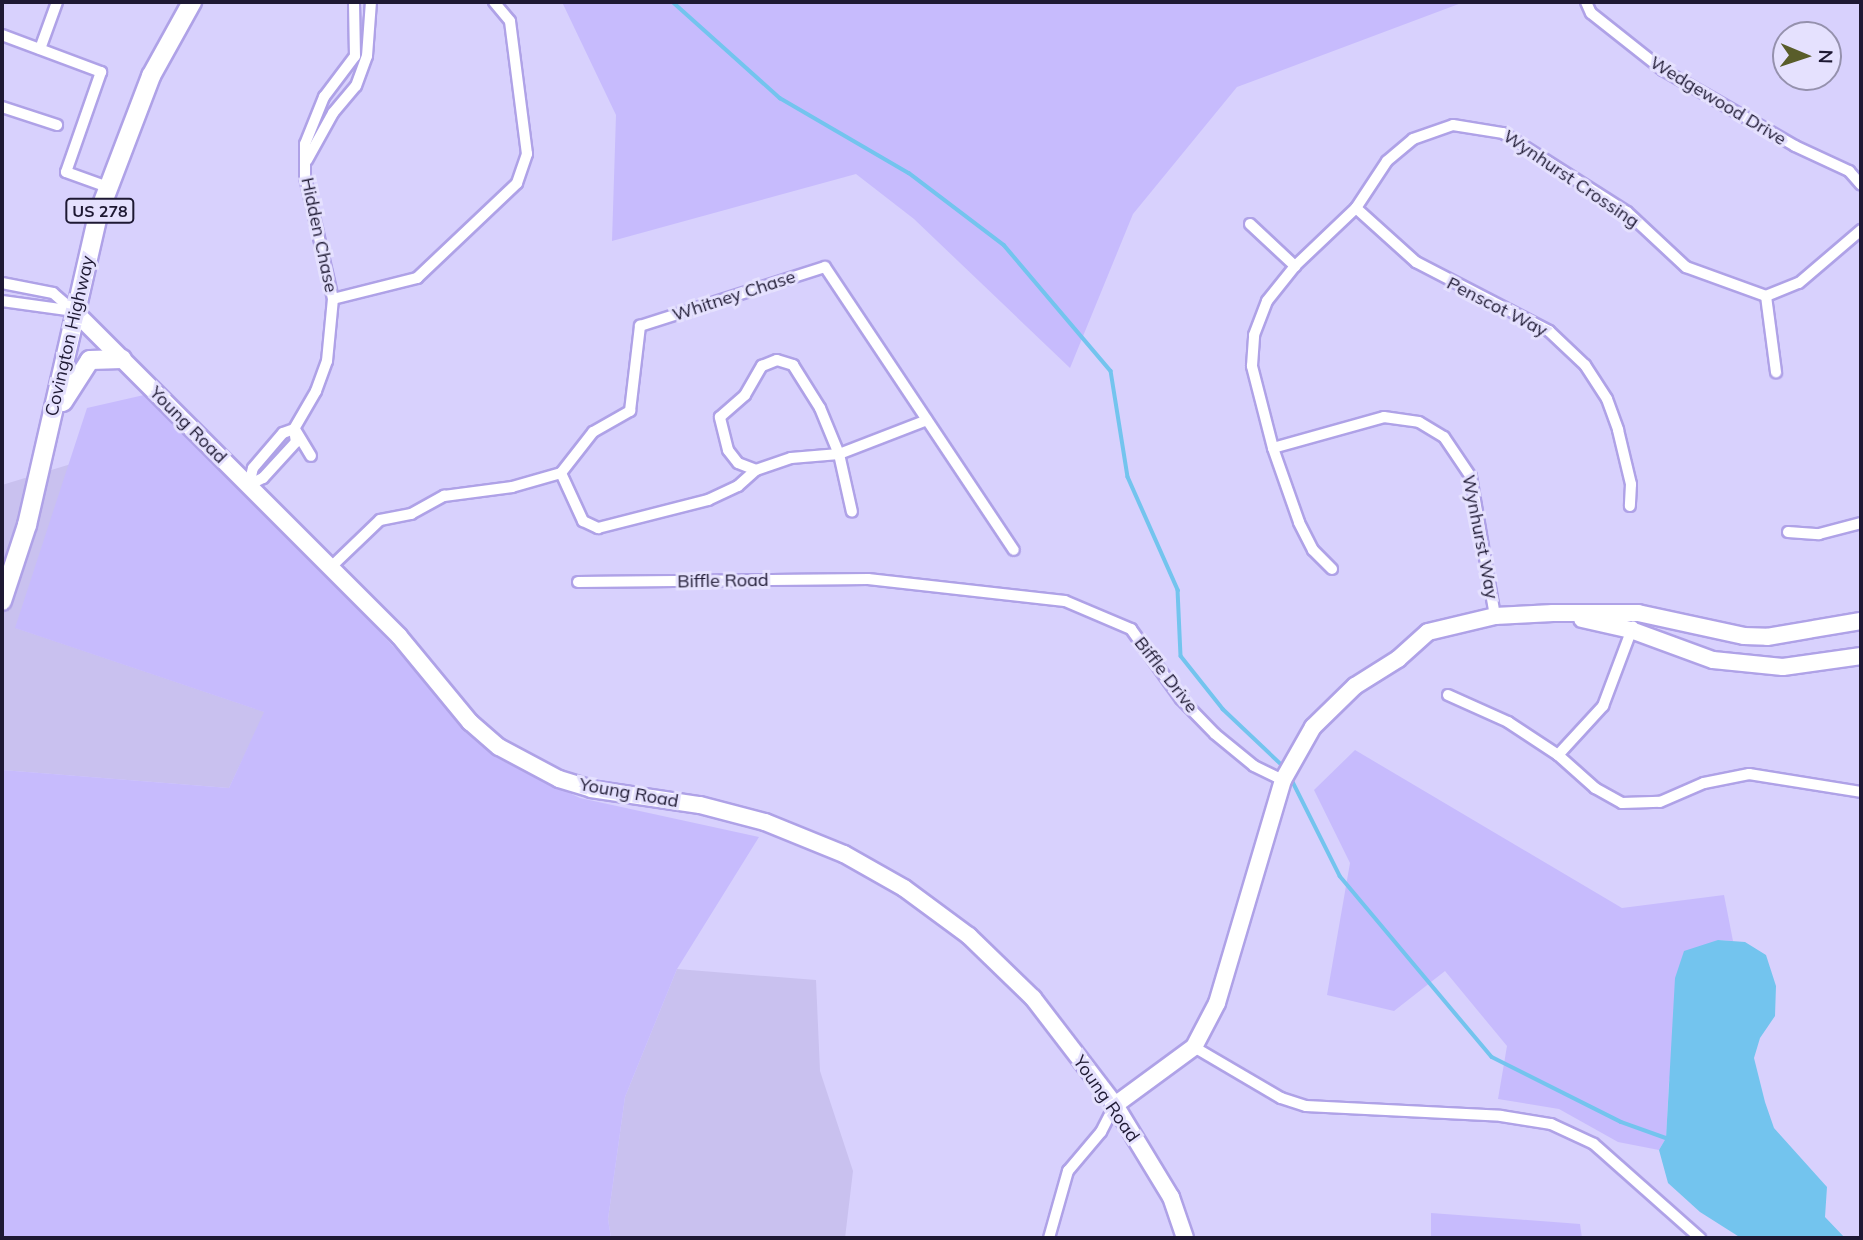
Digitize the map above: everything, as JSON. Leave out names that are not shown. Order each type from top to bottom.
[{"type":"main road","name":"Covington Highway","points":[[2,601],[27,525],[55,408],[74,311],[108,187],[151,76],[192,2]]},
{"type":"main road","points":[[55,408],[60,407],[90,360],[122,359]]},
{"type":"street","points":[[40,50],[57,2]]},
{"type":"street","name":"Hidden Chase","points":[[249,485],[296,443],[295,429],[316,391],[327,361],[333,299],[304,177],[309,129],[324,97],[355,56],[354,2]]},
{"type":"street","name":"Hidden Chase","points":[[307,160],[333,113],[356,86],[367,55],[371,2]]},
{"type":"street","points":[[333,299],[417,278],[517,183],[527,154],[510,21],[494,2]]},
{"type":"street","name":"Wedgewood Drive","points":[[1586,2],[1607,27],[1663,70],[1795,146],[1849,171],[1861,185]]},
{"type":"street","points":[[3,39],[101,72],[66,173],[108,187]]},
{"type":"street","points":[[2,107],[57,125]]},
{"type":"street","name":"Wynhurst Crossing","points":[[1332,569],[1313,550],[1298,522],[1273,447],[1252,366],[1254,335],[1267,301],[1295,266],[1356,208],[1387,161],[1413,139],[1453,125],[1487,127],[1503,133],[1627,212],[1686,267],[1766,296]]},
{"type":"street","name":"Penscot Way","points":[[1356,208],[1416,262],[1549,331],[1586,365],[1607,399],[1618,430],[1629,468],[1630,506]]},
{"type":"street","points":[[1250,224],[1295,266]]},
{"type":"street","points":[[1776,372],[1766,296],[1799,283],[1861,230]]},
{"type":"street","name":"Whitney Chase","points":[[561,473],[593,432],[630,411],[640,326],[825,267],[1014,550]]},
{"type":"street","points":[[2,283],[53,293],[74,311]]},
{"type":"street","points":[[2,301],[74,311]]},
{"type":"street","name":"Young Road","points":[[74,311],[399,636],[470,722],[528,765],[591,789],[700,805],[765,822],[844,854],[932,907],[985,950],[1033,998],[1115,1105],[1171,1197],[1185,1238]]},
{"type":"street","points":[[756,470],[738,463],[728,450],[720,417],[744,395],[762,366],[777,360],[793,365],[820,408],[839,454],[852,512]]},
{"type":"street","name":"Wynhurst Way","points":[[1273,447],[1384,417],[1419,422],[1444,437],[1471,477],[1495,616]]},
{"type":"street","points":[[331,567],[380,520],[411,514],[443,496],[512,487],[561,473],[583,521],[598,528],[708,500],[738,486],[756,470],[791,458],[839,454],[927,420]]},
{"type":"street","points":[[295,429],[311,456]]},
{"type":"street","name":"Hidden Chase","points":[[249,485],[253,468],[267,450],[283,433],[295,429]]},
{"type":"street","points":[[267,450],[279,461]]},
{"type":"street","points":[[1788,532],[1819,534],[1861,523]]},
{"type":"street","name":"Biffle Road","points":[[578,582],[868,579]]},
{"type":"street","name":"Biffle Drive","points":[[868,579],[1065,601],[1117,620],[1131,629],[1181,699],[1214,734],[1254,766],[1283,780]]},
{"type":"street","points":[[1553,613],[1632,630],[1713,660],[1783,667],[1861,656]]},
{"type":"street","points":[[1049,1238],[1068,1171],[1101,1132],[1115,1105],[1194,1046],[1217,1003],[1283,780],[1313,727],[1355,686],[1398,659],[1428,632],[1495,616],[1637,613],[1744,636],[1787,636],[1861,621]]},
{"type":"street","points":[[1558,755],[1603,706],[1637,613]]},
{"type":"street","points":[[1448,695],[1508,722],[1558,755],[1595,788],[1622,803],[1660,802],[1704,783],[1749,774],[1861,793]]},
{"type":"street","points":[[1194,1046],[1281,1098],[1306,1107],[1501,1116],[1551,1124],[1594,1144],[1700,1238]]},
{"type":"shaded area","points":[[562,2],[1464,2],[1237,87],[1133,214],[1070,368],[914,219],[856,174],[612,241],[616,115]]},
{"type":"shaded area","points":[[144,395],[338,587],[497,758],[580,798],[759,837],[677,969],[625,1097],[608,1219],[611,1238],[2,1238],[2,770],[229,788],[264,712],[15,628],[87,408]]},
{"type":"shaded area","points":[[71,464],[16,628],[265,712],[229,788],[2,770],[2,485]]},
{"type":"shaded area","points":[[1355,750],[1622,908],[1724,895],[1733,941],[1718,940],[1669,1081],[1666,1138],[1659,1150],[1618,1142],[1559,1109],[1498,1099],[1507,1046],[1445,971],[1394,1011],[1327,995],[1350,863],[1314,790]]},
{"type":"shaded area","points":[[677,969],[816,980],[820,1071],[853,1171],[845,1238],[611,1238],[608,1219],[625,1097]]},
{"type":"shaded area","points":[[1431,1213],[1580,1224],[1582,1238],[1431,1238]]},
{"type":"water","points":[[1718,940],[1745,942],[1766,955],[1776,986],[1775,1016],[1760,1038],[1754,1058],[1765,1102],[1774,1128],[1827,1187],[1825,1217],[1845,1238],[1741,1238],[1700,1212],[1668,1183],[1659,1150],[1666,1138],[1675,978],[1684,951]]},
{"type":"waterway","points":[[673,2],[780,98],[909,173],[1004,245],[1111,371],[1128,477],[1178,590],[1181,656],[1223,709],[1281,764]]},
{"type":"waterway","points":[[1293,782],[1340,876],[1492,1057],[1621,1122],[1666,1138]]}]
